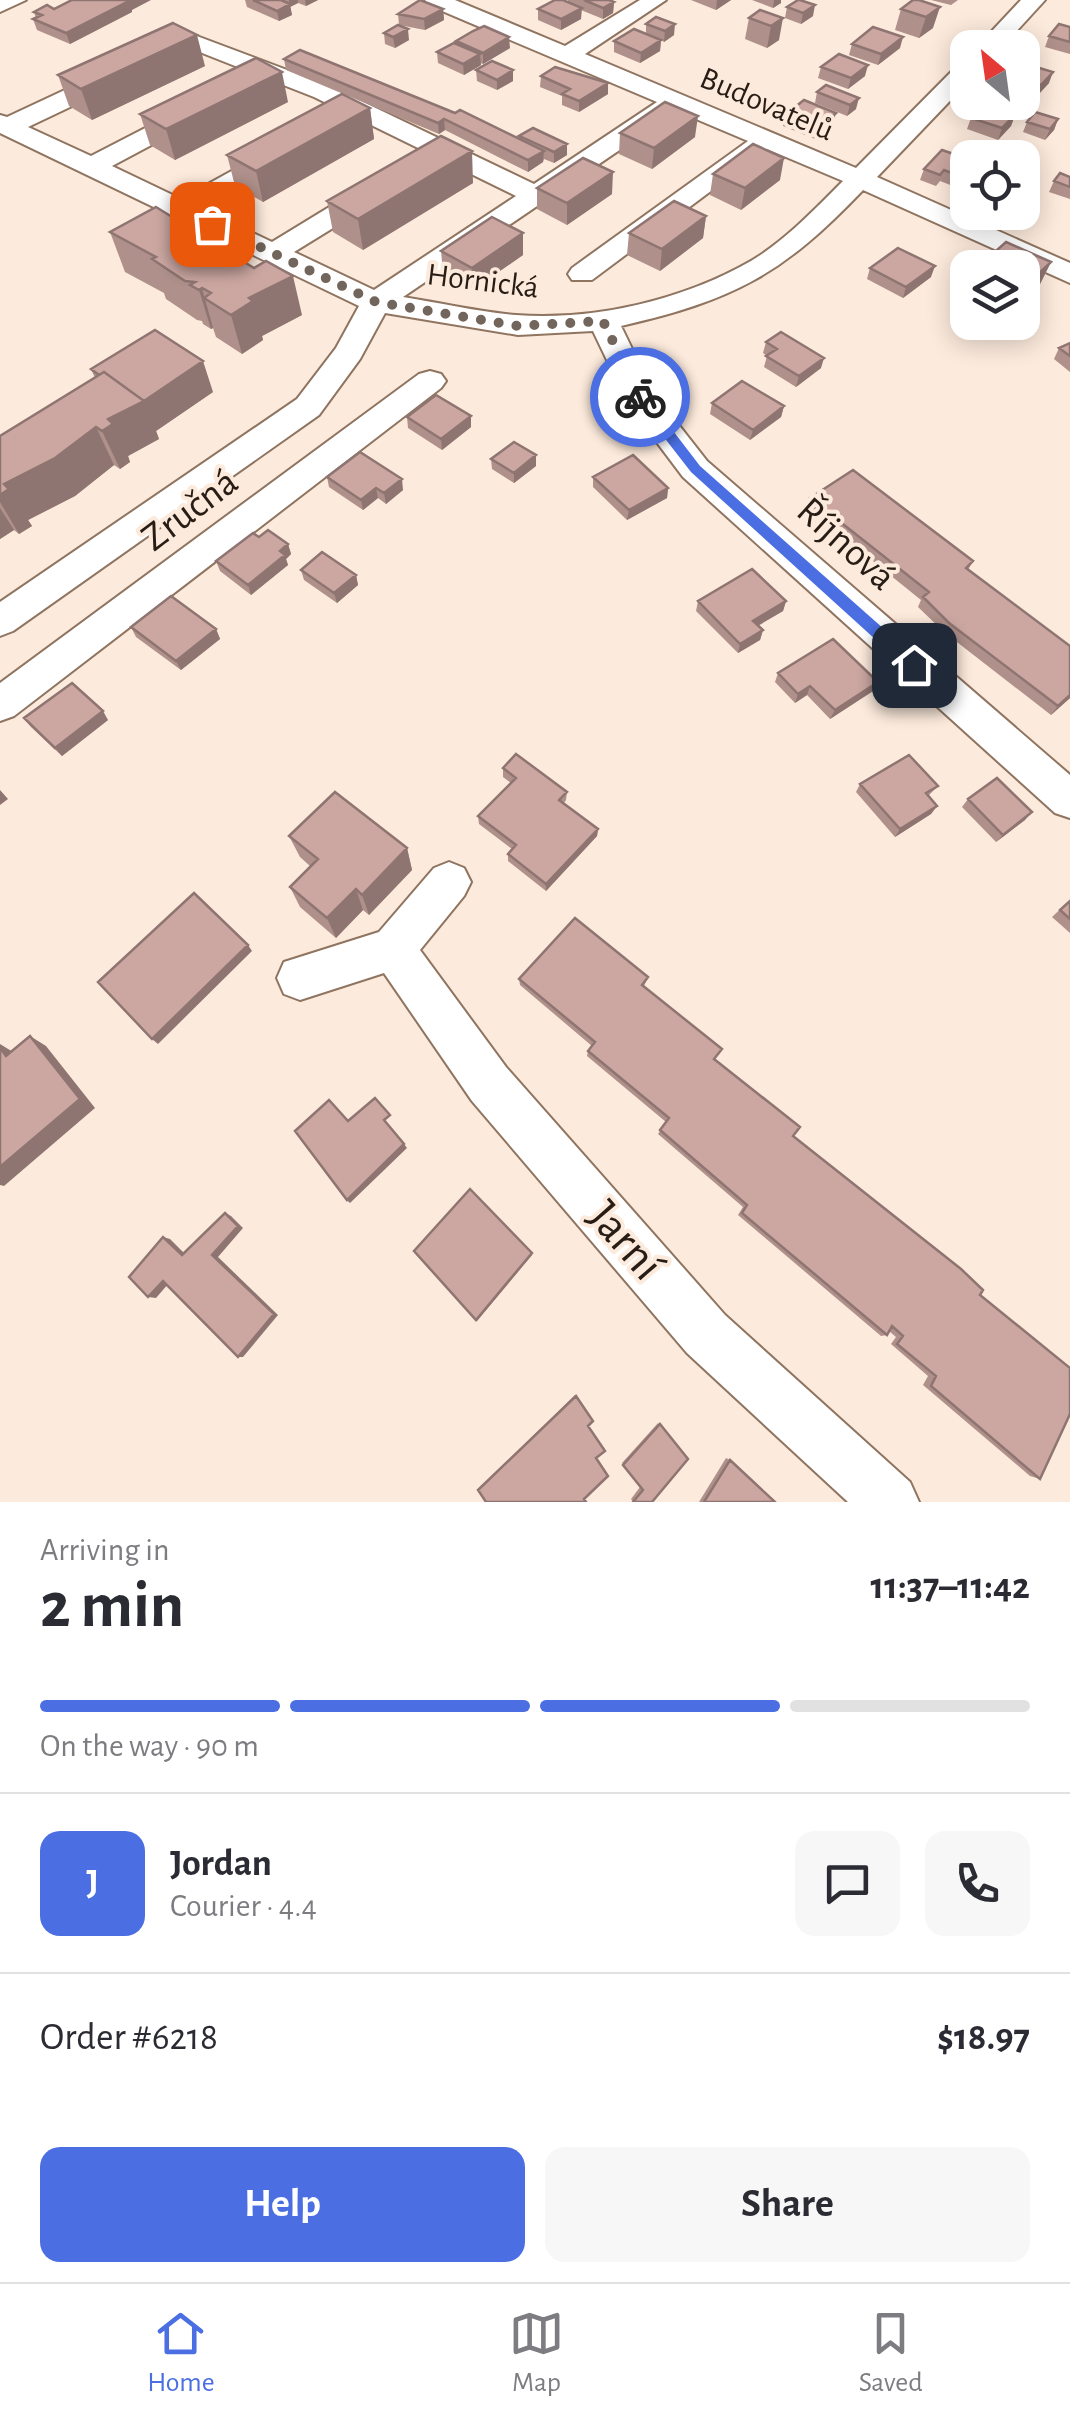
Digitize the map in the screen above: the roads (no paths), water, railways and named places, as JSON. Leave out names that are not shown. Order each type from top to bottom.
[{"type":"street","points":[[0,6],[15,0]]},
{"type":"street","name":"Budovatelů","points":[[436,0],[860,178],[1070,274]]},
{"type":"street","points":[[569,54],[656,0]]},
{"type":"street","points":[[1005,30],[1034,0]]},
{"type":"street","points":[[4,125],[188,42],[271,71],[535,195]]},
{"type":"street","points":[[91,167],[271,71]]},
{"type":"street","name":"Hornická","points":[[4,125],[376,302],[518,326],[603,321],[686,302],[761,267],[806,233],[950,86]]},
{"type":"street","points":[[376,302],[678,100]]},
{"type":"street","points":[[182,208],[359,110]]},
{"type":"street","points":[[582,274],[766,138]]},
{"type":"street","points":[[272,253],[442,150]]},
{"type":"street","name":"Zručná","points":[[0,622],[308,407],[349,352],[376,302]]},
{"type":"street","name":"Říjnová","points":[[603,321],[639,396],[696,469],[1070,800]]},
{"type":"street","name":"Zručná","points":[[0,705],[430,381]]},
{"type":"street","points":[[300,978],[393,949],[449,882]]},
{"type":"street","name":"Jarní","points":[[393,949],[489,1084],[706,1334],[890,1502]]}]
